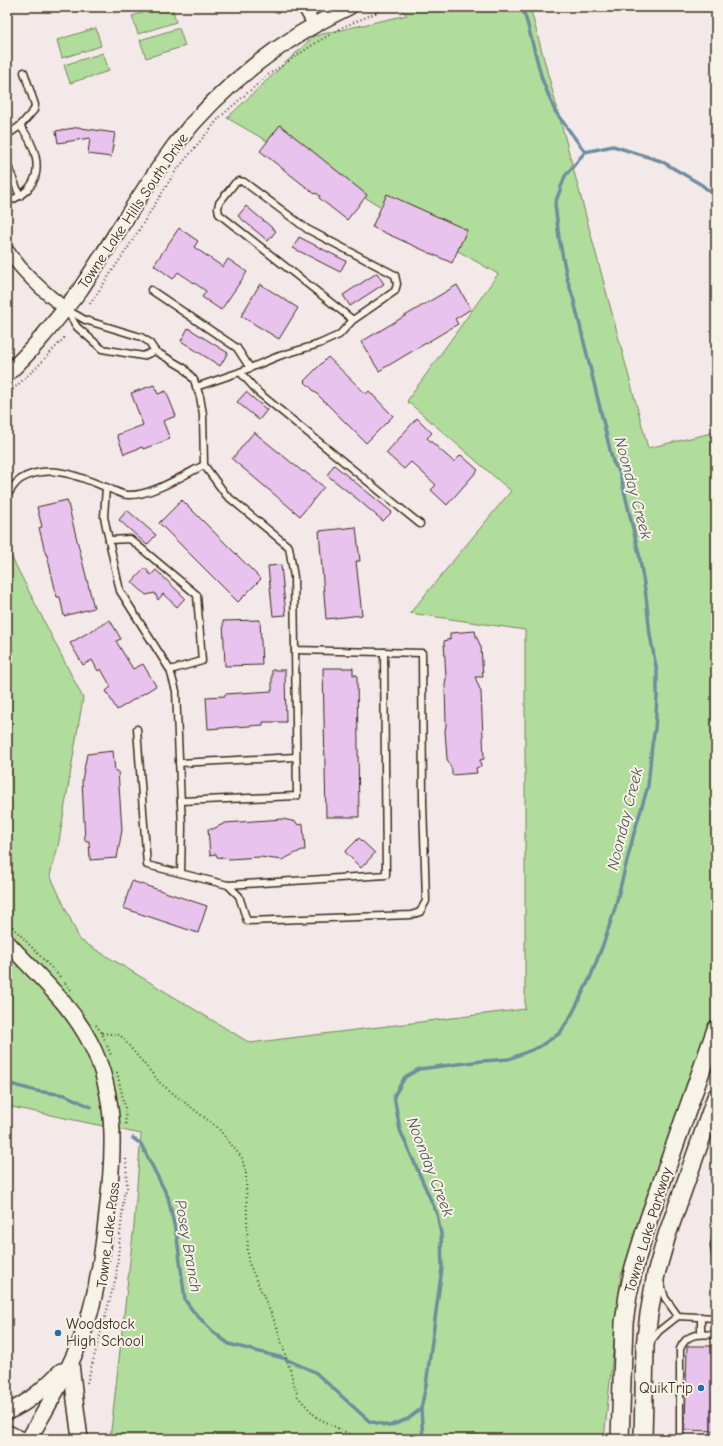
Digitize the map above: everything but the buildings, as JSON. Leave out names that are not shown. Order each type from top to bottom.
[{"type":"main road","name":"Towne Lake Parkway","points":[[620,1439],[624,1323],[634,1267],[649,1218],[716,1029]]},
{"type":"main road","name":"Towne Lake Parkway","points":[[643,1439],[645,1353],[649,1314],[657,1271],[667,1235],[716,1096]]},
{"type":"street","points":[[304,7],[314,24]]},
{"type":"street","name":"Towne Lake Hills South Drive","points":[[7,374],[36,346],[66,310],[165,159],[187,131],[214,102],[246,72],[279,47],[314,24],[349,7]]},
{"type":"street","points":[[7,250],[26,275],[40,289],[66,310]]},
{"type":"street","points":[[7,942],[50,988],[81,1026],[97,1057],[110,1103],[112,1138],[104,1243],[92,1305],[72,1360],[29,1439]]},
{"type":"street","points":[[7,1412],[20,1406],[36,1395],[72,1360]]},
{"type":"street","points":[[72,1360],[80,1439]]},
{"type":"street","points":[[7,1431],[24,1439]]},
{"type":"lane","points":[[7,135],[20,126],[34,110],[35,105],[24,72]]},
{"type":"lane","points":[[7,202],[20,196],[28,189],[36,177],[37,164],[35,152],[31,142],[20,126]]},
{"type":"lane","points":[[7,164],[20,196]]},
{"type":"lane","points":[[196,387],[240,372],[279,356],[319,344],[339,335],[353,320],[395,290],[397,284],[395,275],[307,229],[244,182],[239,181],[235,183],[219,204],[219,214],[353,320]]},
{"type":"lane","points":[[151,290],[237,348],[250,368]]},
{"type":"lane","points":[[66,310],[77,327],[102,349],[143,356],[155,351]]},
{"type":"lane","points":[[66,310],[86,320],[141,337],[149,342],[155,351],[184,368],[194,380],[200,397],[203,414],[204,465],[226,495],[289,547],[294,577],[297,796],[180,801]]},
{"type":"lane","points":[[240,372],[259,392],[420,524]]},
{"type":"lane","points":[[9,493],[20,479],[39,472],[64,473],[80,477],[127,495],[150,491],[204,465]]},
{"type":"lane","points":[[106,487],[104,517],[120,591],[170,670],[176,691],[181,873]]},
{"type":"lane","points":[[109,540],[130,540],[197,595],[202,661],[170,670]]},
{"type":"lane","points":[[228,885],[239,896],[246,921],[410,915],[420,912],[426,901],[423,801],[422,653],[295,650]]},
{"type":"lane","points":[[137,729],[147,865],[228,885],[386,875],[384,652]]},
{"type":"lane","points":[[179,763],[296,757]]},
{"type":"lane","points":[[716,1237],[714,1246],[716,1259]]},
{"type":"lane","points":[[657,1271],[665,1298],[678,1316]]},
{"type":"lane","points":[[645,1353],[659,1331],[678,1316],[716,1318]]},
{"type":"lane","points":[[701,1317],[701,1334]]},
{"type":"lane","points":[[680,1436],[680,1349],[686,1339],[692,1336],[701,1334],[716,1335]]},
{"type":"path","points":[[90,304],[129,246],[175,172],[220,117],[268,75],[314,44],[343,27],[390,7]]},
{"type":"path","points":[[7,395],[39,365],[65,337]]},
{"type":"path","points":[[7,921],[54,970],[76,996]]},
{"type":"path","points":[[94,1021],[102,1033],[114,1061]]},
{"type":"path","points":[[102,1033],[120,1035],[161,1084],[218,1128],[242,1158],[246,1174],[248,1261],[277,1327],[298,1397],[316,1416],[359,1439]]},
{"type":"path","points":[[116,1068],[125,1107],[126,1128]]},
{"type":"path","name":"Towne Lake Pass","points":[[86,1387],[116,1277],[124,1195],[127,1188],[126,1159]]},
{"type":"green space","points":[[160,7],[172,7],[176,22],[138,34],[132,16]]},
{"type":"green space","points":[[399,7],[530,7],[648,448],[716,432],[716,1021],[665,1176],[621,1275],[604,1439],[110,1439],[134,1225],[141,1134],[7,1106],[7,548],[83,698],[58,847],[50,875],[80,940],[250,1043],[525,1009],[525,630],[410,613],[511,491],[407,401],[498,274],[227,118],[314,36],[407,15]]},
{"type":"green space","points":[[96,28],[101,46],[62,58],[57,40]]},
{"type":"green space","points":[[179,28],[185,46],[146,58],[140,40]]},
{"type":"green space","points":[[103,53],[109,71],[70,83],[64,65]]},
{"type":"waterway","points":[[522,7],[542,79],[555,111],[585,152]]},
{"type":"waterway","name":"Noonday Creek","points":[[423,1439],[421,1409],[426,1385],[442,1268],[441,1234],[437,1214],[400,1130],[394,1096],[405,1077],[419,1069],[509,1059],[539,1047],[560,1033],[572,1014],[590,978],[615,908],[634,833],[648,786],[655,729],[657,672],[650,635],[646,596],[639,554],[620,473],[613,462],[574,301],[567,278],[559,238],[555,204],[565,176],[585,152],[613,146],[661,161],[702,185],[716,197]]},
{"type":"waterway","name":"Posey Branch","points":[[7,1083],[36,1091],[65,1095],[91,1107]]},
{"type":"waterway","name":"Posey Branch","points":[[133,1138],[141,1144],[168,1197],[177,1238],[185,1300],[212,1331],[229,1344],[283,1358],[315,1372],[369,1421],[389,1426],[408,1419],[421,1409]]},
{"type":"place","name":"Woodstock High School","points":[[58,1333]]},
{"type":"place","name":"QuikTrip","points":[[701,1388]]}]
